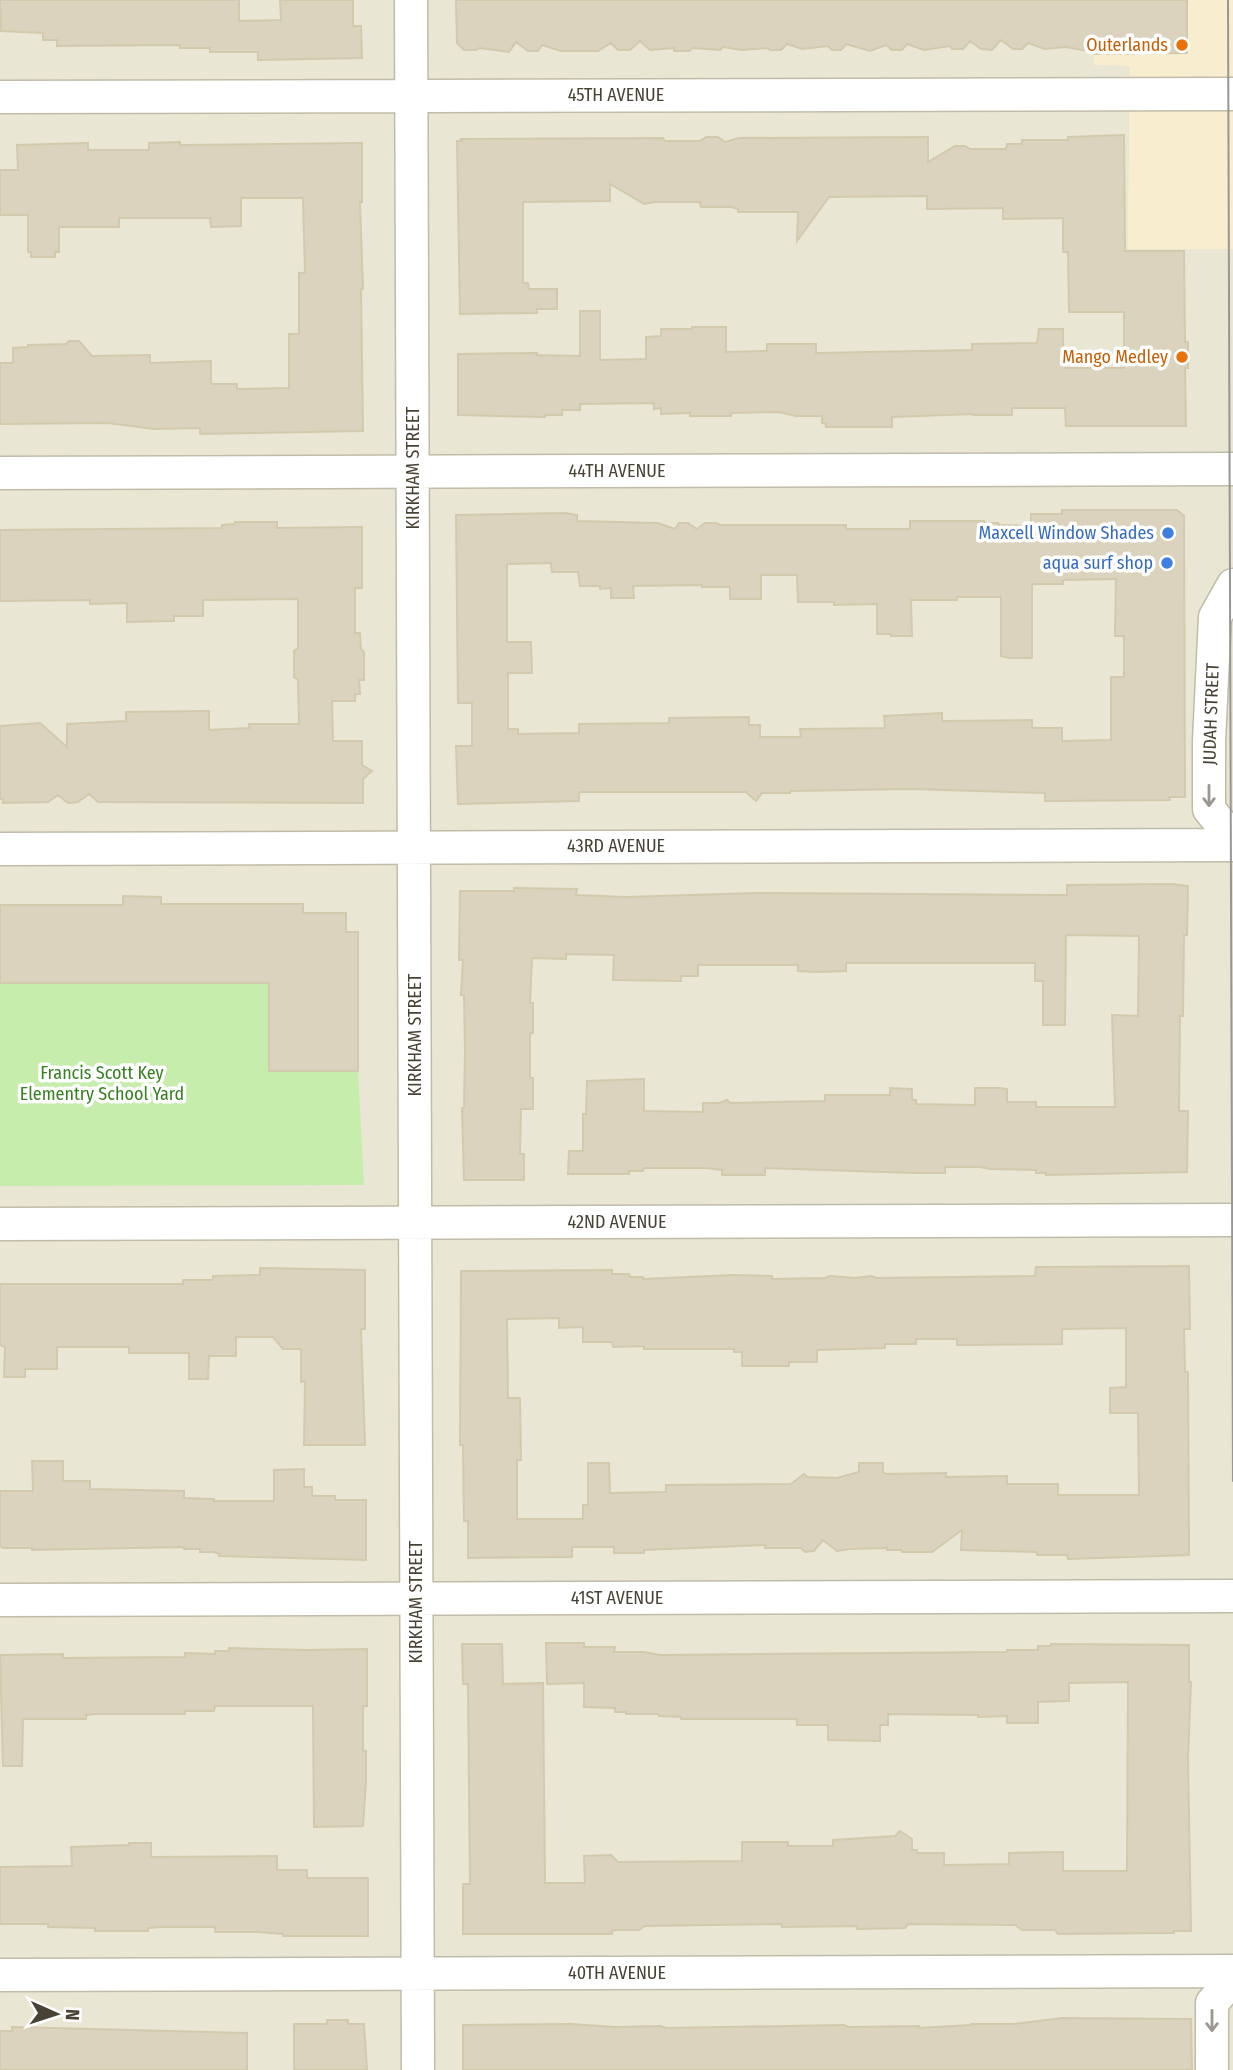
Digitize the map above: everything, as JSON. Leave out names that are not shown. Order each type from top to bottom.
[{"type":"street","name":"KIRKHAM STREET","points":[[411,0],[418,2070]]},
{"type":"street","name":"45TH AVENUE","points":[[0,97],[1233,94]]},
{"type":"street","name":"44TH AVENUE","points":[[0,473],[1233,469]]},
{"type":"street","name":"JUDAH STREET","points":[[1233,585],[1215,617],[1209,741],[1209,809],[1233,842]]},
{"type":"street","name":"43RD AVENUE","points":[[0,849],[1233,842]]},
{"type":"street","name":"42ND AVENUE","points":[[0,1224],[1233,1220]]},
{"type":"street","name":"41ST AVENUE","points":[[0,1600],[1233,1596]]},
{"type":"street","name":"40TH AVENUE","points":[[0,1975],[1233,1971]]},
{"type":"street","points":[[1212,2070],[1212,2003],[1233,1979]]},
{"type":"shaded area","points":[[0,0],[1093,0],[1130,66],[1128,249],[1233,249],[1233,2070],[0,2070]]},
{"type":"shaded area","points":[[1093,0],[1233,0],[1233,249],[1128,249],[1130,66],[1094,65]]},
{"type":"green space","name":"Francis Scott Key Elementry School Yard","points":[[0,983],[269,983],[269,1071],[358,1071],[364,1185],[0,1186]]},
{"type":"building","points":[[0,0],[239,0],[239,21],[281,20],[280,0],[353,0],[353,26],[361,26],[362,58],[258,60],[258,52],[210,52],[210,48],[180,48],[180,45],[57,46],[57,40],[43,40],[43,33],[1,31]]},
{"type":"building","points":[[456,0],[1187,0],[1187,53],[1093,54],[1066,47],[1045,49],[1028,43],[1022,49],[1013,49],[1001,40],[992,50],[981,49],[970,41],[963,49],[952,49],[950,46],[924,50],[907,44],[902,50],[892,50],[886,45],[870,51],[846,44],[841,50],[832,50],[828,46],[802,49],[787,44],[781,50],[723,47],[720,50],[693,48],[689,51],[674,51],[674,48],[650,50],[640,41],[630,50],[618,50],[611,43],[598,51],[561,51],[542,45],[538,51],[528,51],[516,42],[509,52],[479,48],[464,50],[457,43]]},
{"type":"building","points":[[1124,135],[1125,251],[1184,251],[1185,342],[1188,342],[1188,368],[1185,368],[1186,426],[1066,426],[1065,408],[1012,408],[1012,415],[892,417],[892,427],[826,427],[826,424],[822,423],[822,416],[796,416],[779,412],[731,413],[731,416],[661,414],[661,408],[654,409],[654,403],[580,404],[580,410],[562,410],[562,415],[545,417],[458,415],[458,354],[537,353],[580,356],[580,311],[600,311],[600,360],[646,359],[646,337],[661,336],[661,329],[726,327],[726,352],[767,351],[767,344],[816,344],[816,353],[972,350],[972,344],[1037,343],[1039,329],[1063,329],[1065,368],[1124,368],[1124,312],[1069,312],[1068,252],[1063,252],[1063,218],[1003,219],[1003,208],[927,209],[927,196],[829,197],[797,241],[798,212],[738,212],[738,209],[731,207],[701,207],[700,202],[644,204],[610,184],[610,201],[523,202],[523,283],[528,283],[529,289],[557,289],[557,309],[537,309],[537,313],[460,314],[457,141],[462,141],[461,139],[663,138],[665,141],[700,141],[706,137],[718,137],[725,142],[739,138],[928,137],[928,162],[955,146],[970,149],[1006,149],[1007,144],[1022,144],[1022,140],[1068,140],[1068,137]]},
{"type":"building","points":[[180,142],[180,145],[362,143],[360,202],[363,431],[200,434],[200,428],[154,429],[108,423],[0,424],[0,363],[13,363],[13,348],[28,345],[79,341],[92,356],[150,355],[150,363],[211,361],[211,384],[237,384],[237,389],[289,388],[289,334],[299,334],[299,273],[305,273],[303,198],[241,198],[241,226],[211,227],[210,218],[119,218],[119,227],[59,227],[59,252],[55,252],[55,257],[31,257],[31,252],[28,252],[28,215],[0,215],[0,170],[18,170],[17,145],[88,143],[88,150],[149,150],[149,143]]},
{"type":"building","points":[[1062,510],[1177,510],[1184,516],[1185,797],[1169,797],[1170,800],[1045,801],[1045,793],[912,789],[762,793],[756,801],[746,792],[579,792],[579,801],[458,804],[456,746],[472,746],[472,703],[458,703],[456,515],[565,513],[577,515],[577,521],[658,523],[675,529],[679,523],[688,523],[697,529],[705,523],[716,523],[910,529],[910,521],[984,521],[1000,525],[1031,526],[1031,514],[1062,514]],"holes":[[[551,563],[552,572],[578,572],[580,586],[611,588],[611,598],[634,598],[633,586],[702,585],[730,587],[730,599],[761,599],[761,575],[797,575],[798,602],[877,604],[877,634],[891,636],[912,636],[911,600],[1001,597],[1001,656],[1009,658],[1032,658],[1032,584],[1063,584],[1063,580],[1116,579],[1115,636],[1124,636],[1124,677],[1111,677],[1111,740],[1062,741],[1062,728],[1032,728],[1032,720],[942,721],[942,713],[884,716],[885,728],[800,729],[801,737],[760,737],[760,725],[749,725],[749,717],[669,718],[669,723],[579,724],[579,733],[518,734],[518,729],[508,729],[508,673],[532,673],[531,642],[507,642],[507,564]]]},
{"type":"building","points":[[235,522],[277,522],[277,528],[362,527],[362,588],[355,588],[355,633],[360,633],[361,649],[364,652],[364,680],[359,680],[360,694],[355,694],[355,701],[332,701],[333,741],[362,741],[362,765],[372,771],[363,779],[363,803],[98,802],[89,794],[78,802],[68,803],[58,795],[48,802],[3,803],[3,799],[0,799],[0,726],[40,723],[67,747],[67,724],[126,721],[126,712],[209,711],[209,730],[249,728],[249,724],[299,724],[298,680],[294,677],[294,651],[298,648],[298,599],[203,600],[203,616],[174,616],[174,621],[127,622],[127,603],[90,604],[90,600],[0,601],[0,530],[222,528],[222,525]]},
{"type":"building","points":[[1067,885],[1188,886],[1187,935],[1184,935],[1183,1016],[1180,1016],[1179,1111],[1188,1111],[1187,1172],[1046,1175],[1036,1173],[1036,1170],[945,1167],[945,1173],[765,1168],[765,1175],[722,1175],[722,1170],[706,1168],[644,1168],[643,1171],[629,1171],[629,1174],[568,1174],[569,1151],[583,1151],[583,1114],[586,1114],[587,1081],[644,1079],[644,1111],[703,1112],[703,1103],[727,1100],[730,1103],[825,1101],[825,1095],[890,1095],[890,1088],[912,1089],[912,1100],[916,1100],[916,1104],[975,1105],[975,1088],[1000,1088],[1007,1089],[1007,1102],[1036,1102],[1036,1107],[1115,1107],[1112,1015],[1138,1016],[1139,936],[1066,935],[1065,1025],[1043,1025],[1043,981],[1035,981],[1035,963],[846,963],[846,971],[818,972],[798,971],[798,965],[698,965],[698,976],[681,976],[681,981],[613,980],[614,955],[566,954],[566,959],[532,958],[530,1003],[533,1003],[533,1033],[530,1033],[530,1078],[533,1078],[533,1109],[521,1109],[520,1154],[524,1154],[524,1180],[464,1180],[462,1108],[465,1048],[464,995],[461,995],[463,960],[459,960],[460,891],[577,889],[576,895],[626,897],[757,893],[1067,895]]},
{"type":"building","points":[[123,896],[161,897],[161,904],[303,904],[303,913],[346,913],[346,932],[358,932],[358,1071],[269,1071],[269,983],[0,983],[0,905],[123,905]]},
{"type":"building","points":[[1189,1266],[1190,1329],[1184,1329],[1185,1372],[1188,1372],[1189,1555],[1068,1559],[1067,1555],[1037,1555],[1037,1552],[961,1550],[962,1530],[932,1552],[902,1552],[887,1548],[837,1551],[823,1540],[814,1551],[805,1552],[801,1548],[765,1548],[765,1545],[644,1550],[644,1553],[614,1553],[614,1547],[572,1547],[572,1557],[468,1558],[468,1521],[464,1521],[463,1445],[460,1445],[461,1271],[612,1270],[612,1274],[629,1274],[630,1277],[643,1279],[733,1275],[772,1276],[772,1279],[830,1276],[1035,1276],[1036,1267]],"holes":[[[559,1318],[559,1328],[583,1327],[583,1342],[612,1342],[613,1347],[734,1349],[734,1352],[742,1352],[742,1366],[789,1366],[789,1362],[817,1362],[817,1350],[885,1348],[885,1344],[916,1344],[916,1339],[957,1339],[957,1345],[1062,1344],[1062,1329],[1126,1328],[1126,1387],[1110,1388],[1110,1413],[1138,1413],[1139,1495],[1058,1495],[1058,1484],[1007,1484],[1007,1476],[886,1474],[883,1472],[883,1463],[859,1463],[859,1472],[837,1478],[807,1477],[804,1474],[791,1484],[666,1485],[666,1492],[610,1493],[609,1463],[588,1463],[588,1505],[583,1505],[583,1519],[517,1519],[517,1460],[521,1460],[520,1398],[508,1398],[507,1319]]]},
{"type":"building","points":[[260,1268],[365,1270],[365,1329],[361,1329],[365,1445],[304,1445],[305,1381],[301,1382],[301,1349],[283,1349],[273,1337],[236,1337],[236,1356],[209,1356],[208,1379],[189,1379],[189,1353],[129,1353],[129,1347],[57,1347],[57,1369],[25,1369],[25,1377],[4,1377],[5,1347],[0,1345],[0,1284],[183,1284],[183,1280],[213,1280],[213,1276],[260,1275]]},
{"type":"building","points":[[32,1461],[63,1461],[63,1481],[90,1481],[90,1489],[184,1491],[184,1498],[214,1501],[274,1501],[274,1470],[304,1469],[304,1487],[312,1487],[312,1496],[335,1496],[335,1500],[366,1500],[366,1560],[219,1556],[214,1552],[200,1552],[200,1549],[184,1547],[32,1550],[3,1548],[0,1546],[0,1491],[33,1491]]},
{"type":"building","points":[[546,1643],[584,1643],[584,1647],[615,1647],[614,1652],[660,1655],[1007,1652],[1038,1650],[1038,1646],[1051,1644],[1189,1645],[1191,1931],[1058,1934],[1055,1930],[1022,1930],[1015,1925],[908,1924],[905,1928],[857,1929],[857,1926],[782,1927],[781,1924],[645,1926],[639,1930],[616,1930],[612,1931],[612,1934],[463,1934],[463,1884],[470,1884],[468,1684],[463,1684],[462,1644],[502,1644],[503,1684],[543,1683],[545,1883],[585,1883],[584,1856],[611,1855],[618,1862],[742,1861],[742,1842],[833,1846],[833,1840],[895,1836],[900,1831],[912,1839],[912,1850],[917,1850],[917,1853],[944,1853],[944,1865],[1009,1864],[1009,1853],[1063,1852],[1063,1871],[1127,1871],[1128,1682],[1069,1683],[1069,1701],[1038,1702],[1038,1723],[1007,1723],[1007,1716],[888,1714],[888,1725],[880,1725],[880,1741],[828,1740],[828,1725],[797,1725],[797,1719],[681,1719],[658,1714],[626,1714],[615,1712],[615,1708],[584,1707],[584,1683],[547,1684]]},
{"type":"building","points":[[229,1648],[367,1649],[367,1706],[363,1706],[366,1781],[363,1826],[314,1827],[313,1706],[215,1706],[214,1711],[185,1711],[185,1714],[94,1714],[86,1715],[86,1719],[23,1719],[22,1766],[3,1766],[0,1655],[63,1654],[63,1658],[185,1657],[185,1653],[215,1654],[215,1651],[229,1651]]},
{"type":"building","points":[[151,1843],[151,1857],[277,1856],[277,1870],[307,1870],[307,1878],[368,1878],[368,1936],[283,1936],[258,1932],[215,1932],[215,1927],[95,1931],[95,1928],[48,1927],[48,1924],[0,1924],[0,1867],[72,1866],[71,1847]]},
{"type":"building","points":[[1062,2018],[1191,2019],[1192,2070],[463,2070],[463,2025],[571,2024],[666,2028],[844,2025],[919,2026],[918,2028],[1014,2024]]},
{"type":"building","points":[[327,2020],[348,2020],[348,2024],[364,2024],[367,2070],[294,2070],[294,2024],[327,2024]]},
{"type":"building","points":[[12,2027],[247,2033],[247,2070],[0,2070],[0,2031],[12,2031]]},
{"type":"tram line","points":[[1228,0],[1233,1481]]},
{"type":"place","name":"Outerlands","points":[[1182,45]]},
{"type":"place","name":"Mango Medley","points":[[1182,357]]},
{"type":"place","name":"Maxcell Window Shades","points":[[1168,533]]},
{"type":"place","name":"aqua surf shop","points":[[1167,563]]}]
